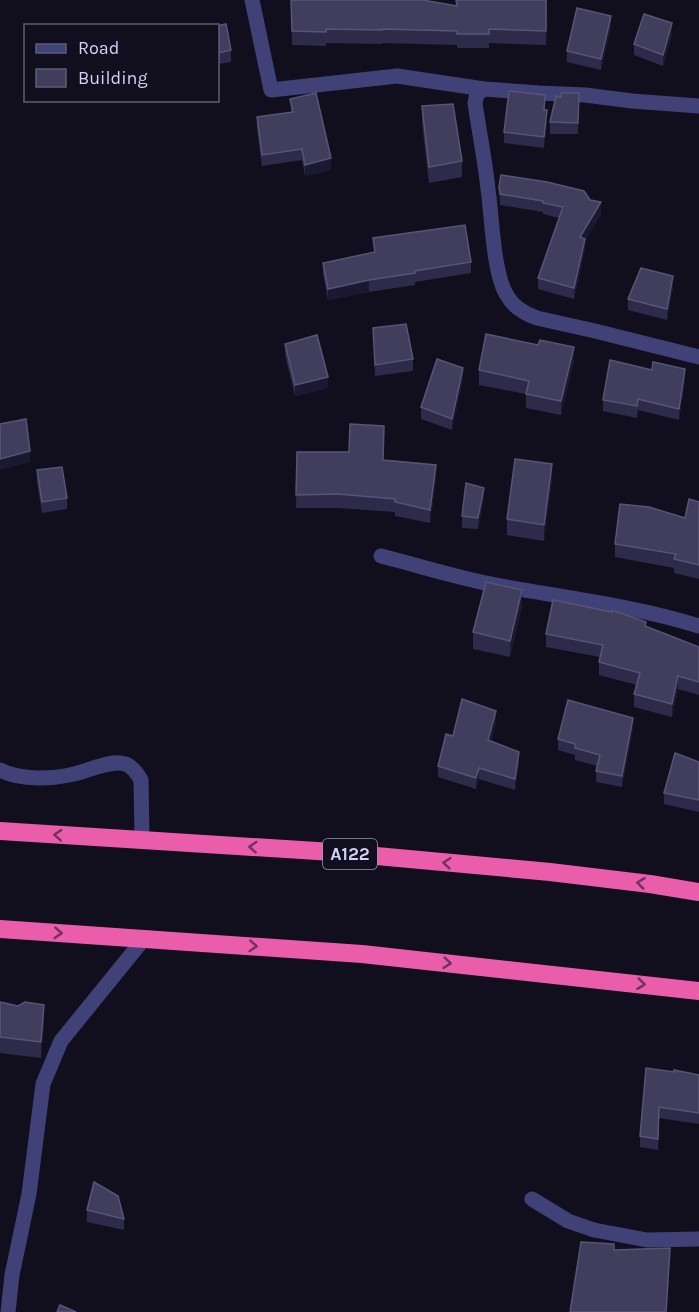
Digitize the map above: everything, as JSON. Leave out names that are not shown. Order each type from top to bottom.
[{"type":"highway","name":"A122","points":[[0,831],[333,852],[550,872],[699,892]]},
{"type":"highway","points":[[0,929],[362,954],[699,991]]},
{"type":"street","points":[[252,0],[271,90],[397,76],[484,89],[585,95],[699,106]]},
{"type":"street","points":[[484,89],[477,94],[475,103],[500,282],[507,297],[528,315],[537,318],[699,357]]},
{"type":"street","points":[[381,556],[497,585],[682,620],[699,626]]},
{"type":"street","points":[[0,770],[26,777],[54,777],[106,765],[126,764],[137,773],[141,780],[142,839]]},
{"type":"street","points":[[8,1312],[6,1274],[29,1194],[43,1084],[61,1041],[143,939]]},
{"type":"street","points":[[532,1199],[568,1221],[594,1230],[647,1240],[699,1239]]},
{"type":"building","points":[[291,0],[423,0],[457,6],[456,0],[546,0],[546,31],[489,29],[489,34],[457,34],[457,31],[382,29],[292,31]]},
{"type":"building","points":[[577,8],[611,16],[601,59],[567,51]]},
{"type":"building","points":[[644,14],[672,23],[663,55],[634,44]]},
{"type":"building","points":[[226,24],[231,50],[219,53],[219,25]]},
{"type":"building","points":[[509,91],[545,95],[544,110],[547,110],[544,137],[504,132]]},
{"type":"building","points":[[316,93],[331,158],[305,165],[302,149],[262,155],[257,117],[293,112],[290,99]]},
{"type":"building","points":[[561,93],[579,93],[578,123],[550,122],[556,96],[561,97]]},
{"type":"building","points":[[453,104],[462,161],[429,167],[422,106]]},
{"type":"building","points":[[501,175],[547,182],[584,191],[590,200],[601,202],[580,237],[585,239],[574,288],[538,278],[563,207],[543,203],[543,201],[500,194]]},
{"type":"building","points":[[465,225],[471,262],[328,289],[323,263],[375,252],[373,238]]},
{"type":"building","points":[[641,268],[673,276],[667,309],[628,299]]},
{"type":"building","points":[[406,324],[413,359],[375,365],[373,328]]},
{"type":"building","points":[[486,334],[538,345],[540,340],[574,347],[561,401],[526,394],[529,381],[479,370]]},
{"type":"building","points":[[317,335],[328,377],[295,385],[285,344]]},
{"type":"building","points":[[437,359],[463,368],[452,419],[421,407]]},
{"type":"building","points":[[610,360],[652,370],[653,362],[685,369],[679,409],[638,399],[637,406],[603,400]]},
{"type":"building","points":[[26,419],[30,451],[0,459],[0,424]]},
{"type":"building","points":[[350,424],[384,426],[383,460],[436,465],[430,510],[395,502],[395,499],[338,494],[296,495],[297,452],[349,452]]},
{"type":"building","points":[[515,459],[552,464],[544,525],[507,519]]},
{"type":"building","points":[[62,467],[67,498],[42,502],[37,470]]},
{"type":"building","points":[[466,483],[484,488],[478,518],[462,516]]},
{"type":"building","points":[[689,499],[699,502],[699,565],[674,559],[676,554],[615,544],[620,504],[649,507],[685,518]]},
{"type":"building","points":[[486,582],[522,590],[510,641],[473,632]]},
{"type":"building","points":[[553,600],[612,612],[612,610],[646,622],[645,626],[699,647],[699,682],[678,676],[672,704],[634,694],[640,673],[599,662],[603,645],[546,634]]},
{"type":"building","points":[[462,699],[496,711],[488,740],[519,752],[515,779],[479,768],[476,778],[438,766],[446,734],[453,736]]},
{"type":"building","points":[[568,700],[633,718],[622,776],[596,771],[600,755],[575,748],[575,744],[558,739]]},
{"type":"building","points":[[675,753],[699,762],[699,800],[664,793]]},
{"type":"building","points":[[0,1002],[18,1006],[25,1002],[44,1005],[41,1042],[0,1037]]},
{"type":"building","points":[[646,1068],[699,1075],[699,1113],[659,1107],[658,1139],[640,1136]]},
{"type":"building","points":[[94,1182],[118,1196],[124,1219],[87,1210]]},
{"type":"building","points":[[581,1242],[614,1244],[614,1250],[670,1248],[666,1312],[570,1312]]},
{"type":"building","points":[[60,1305],[76,1312],[57,1312]]}]
